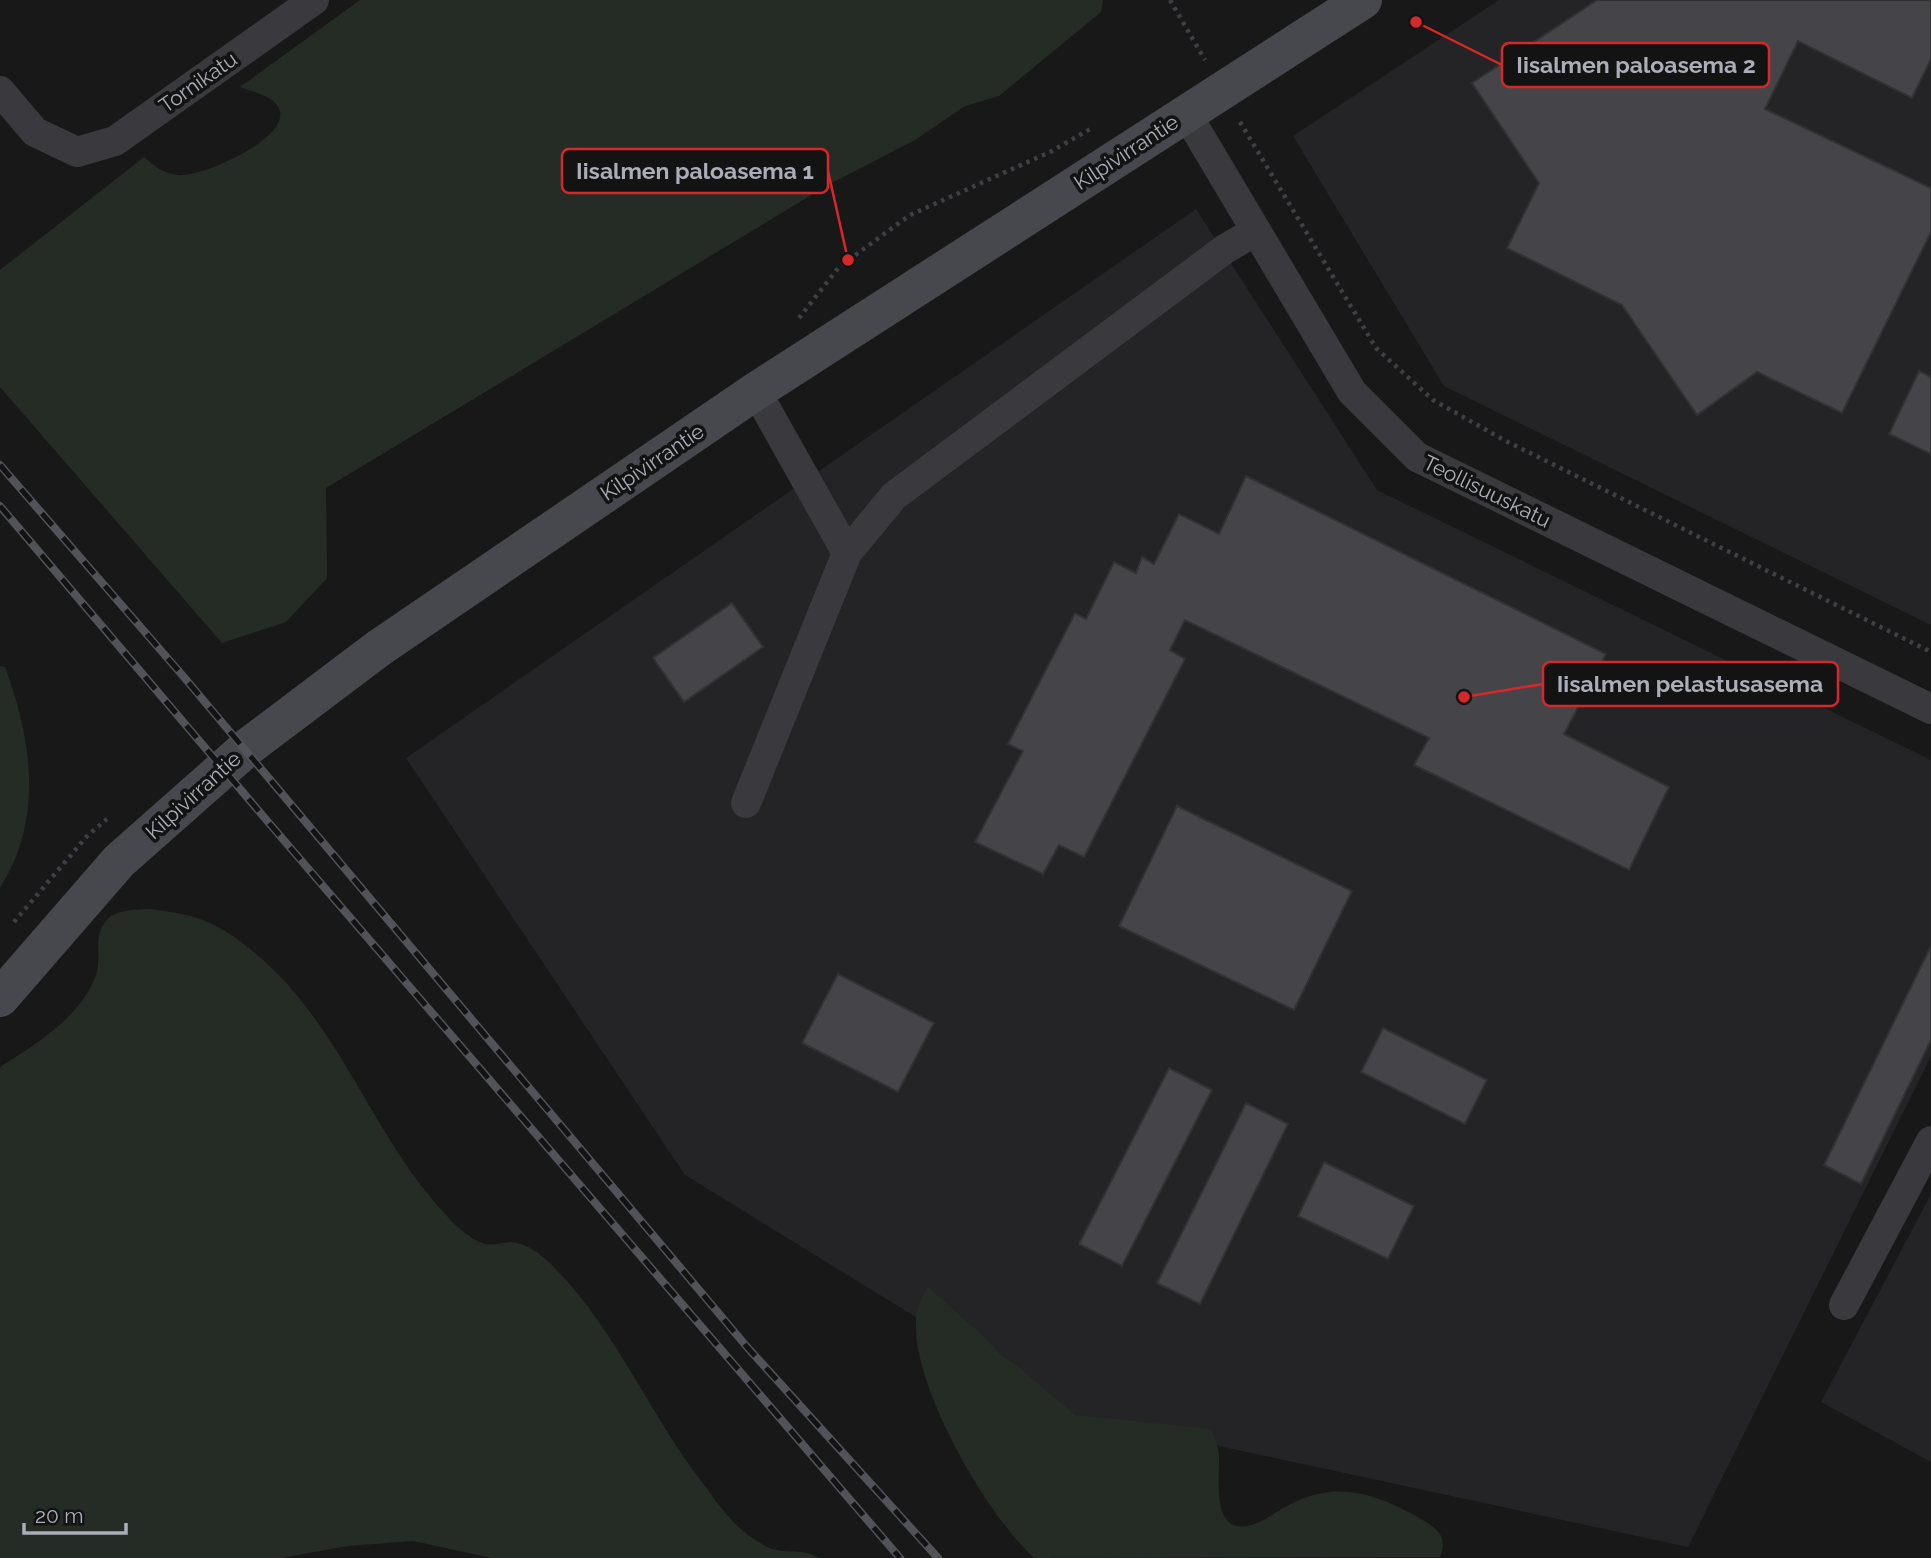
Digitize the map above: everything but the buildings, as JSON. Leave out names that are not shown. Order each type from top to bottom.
[{"type":"street","name":"Tornikatu","points":[[0,91],[35,132],[77,152],[115,141],[314,0]]},
{"type":"street","name":"Kilpivirrantie","points":[[0,998],[119,861],[249,746],[379,648],[756,391],[1363,0]]},
{"type":"street","name":"Teollisuuskatu","points":[[1186,113],[1352,392],[1416,457],[1931,709]]},
{"type":"street","points":[[746,803],[847,553],[894,496],[1225,249],[1256,230]]},
{"type":"street","points":[[756,391],[847,553]]},
{"type":"street","points":[[1844,1305],[1931,1141]]},
{"type":"path","points":[[1170,0],[1376,348],[1433,400],[1516,446],[1931,652]]},
{"type":"shaded area","points":[[360,0],[1103,0],[1101,12],[999,96],[965,106],[915,140],[828,185],[326,488],[327,578],[286,622],[222,643],[0,387],[0,270],[144,157],[167,173],[188,174],[222,164],[257,145],[279,122],[280,111],[269,98],[240,87]]},
{"type":"shaded area","points":[[1499,0],[1931,0],[1931,625],[1444,386],[1293,136]]},
{"type":"shaded area","points":[[1196,209],[1377,490],[1931,760],[1931,1056],[1688,1547],[1075,1415],[685,1175],[406,758]]},
{"type":"shaded area","points":[[0,666],[5,667],[22,723],[29,779],[23,835],[14,862],[0,888]]},
{"type":"shaded area","points":[[150,909],[191,916],[220,928],[255,953],[285,981],[334,1047],[397,1152],[447,1216],[464,1233],[480,1242],[517,1243],[548,1261],[595,1317],[685,1459],[732,1520],[744,1532],[767,1547],[806,1553],[819,1558],[492,1558],[413,1541],[347,1546],[282,1558],[0,1558],[0,1067],[56,1028],[80,1004],[96,975],[99,934],[105,922],[119,912]]},
{"type":"shaded area","points":[[1931,1194],[1931,1462],[1821,1402]]},
{"type":"shaded area","points":[[928,1287],[1000,1354],[1075,1415],[1212,1429],[1219,1455],[1220,1504],[1227,1520],[1234,1525],[1241,1527],[1257,1523],[1311,1496],[1329,1492],[1353,1493],[1388,1503],[1432,1526],[1442,1539],[1440,1557],[1034,1558],[1015,1538],[976,1483],[957,1451],[928,1384],[919,1354],[916,1321],[919,1306]]},
{"type":"railway","points":[[0,465],[183,676],[747,1347],[938,1558]]},
{"type":"railway","points":[[0,506],[900,1558]]},
{"type":"place","name":"Iisalmen paloasema 2","points":[[1416,22]]},
{"type":"place","name":"Iisalmen paloasema 1","points":[[848,260]]},
{"type":"place","name":"Iisalmen pelastusasema","points":[[1464,697]]}]
